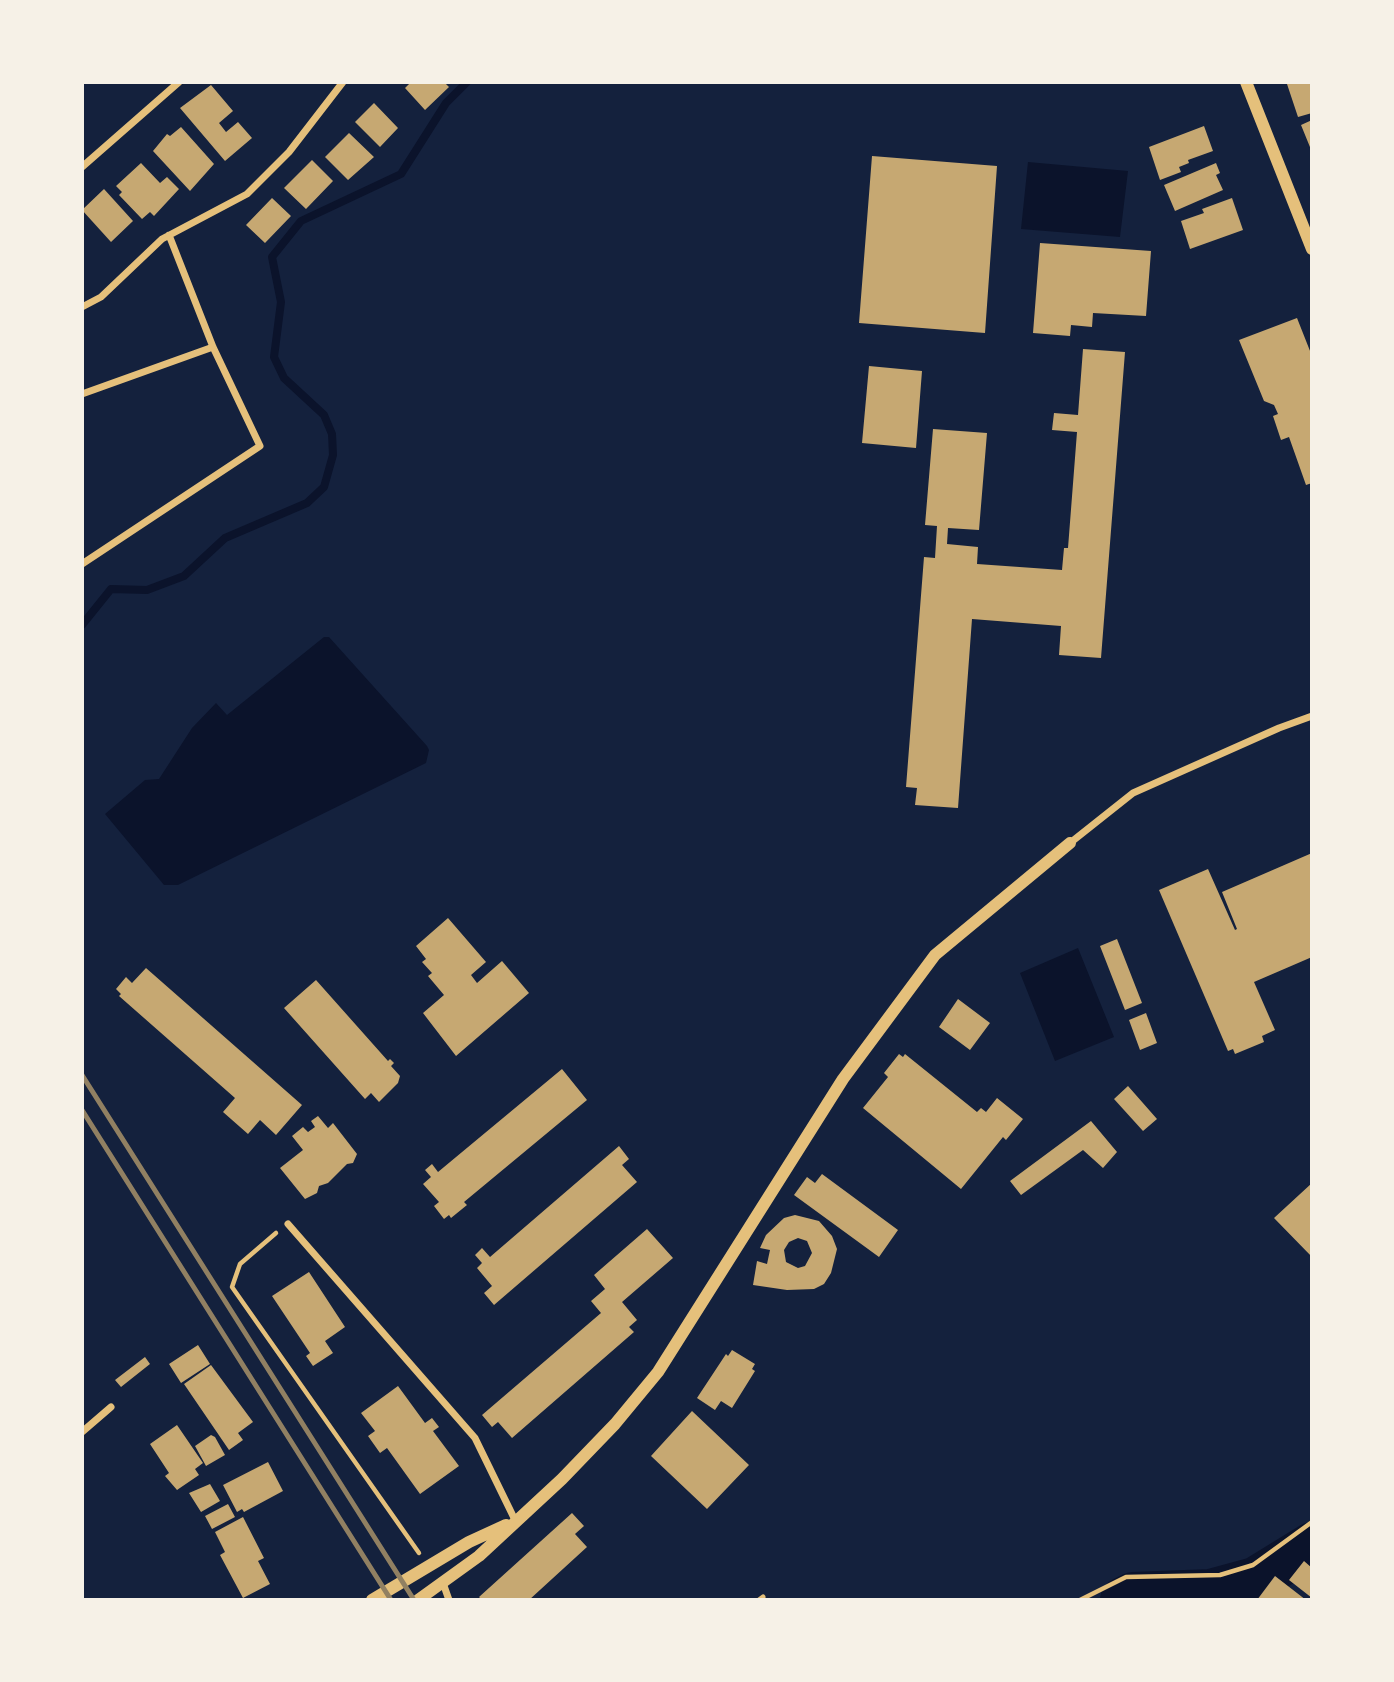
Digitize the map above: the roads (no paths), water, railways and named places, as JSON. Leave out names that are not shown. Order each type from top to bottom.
[{"type":"street","points":[[82,167],[179,82]]},
{"type":"street","points":[[82,307],[101,297],[169,235],[247,194],[289,152],[343,82]]},
{"type":"street","points":[[1246,82],[1312,249]]},
{"type":"street","points":[[82,564],[260,446],[214,347],[169,235]]},
{"type":"street","points":[[82,394],[214,347]]},
{"type":"street","points":[[418,1600],[479,1556],[562,1479],[615,1424],[658,1371],[843,1079],[935,955],[1133,793],[1312,716]]},
{"type":"street","points":[[288,1224],[475,1438],[515,1520]]},
{"type":"street","points":[[82,1432],[111,1407]]},
{"type":"street","points":[[372,1600],[469,1542],[515,1520]]},
{"type":"street","points":[[443,1583],[449,1600]]},
{"type":"water","points":[[1028,162],[1128,171],[1120,237],[1021,229]]},
{"type":"water","points":[[324,637],[329,637],[427,746],[429,750],[426,763],[178,885],[164,885],[105,814],[145,780],[159,779],[192,728],[216,703],[227,715]]},
{"type":"water","points":[[1078,948],[1114,1037],[1055,1061],[1020,973]]},
{"type":"waterway","points":[[82,625],[111,589],[147,590],[184,576],[225,538],[307,503],[324,487],[333,455],[332,434],[324,415],[284,378],[274,357],[281,302],[272,257],[301,221],[401,174],[446,103],[467,82]]},
{"type":"waterway","points":[[1123,1600],[1133,1595],[1211,1592],[1255,1580],[1312,1545]]},
{"type":"railway","points":[[82,1075],[414,1600]]},
{"type":"railway","points":[[82,1110],[391,1600]]}]
